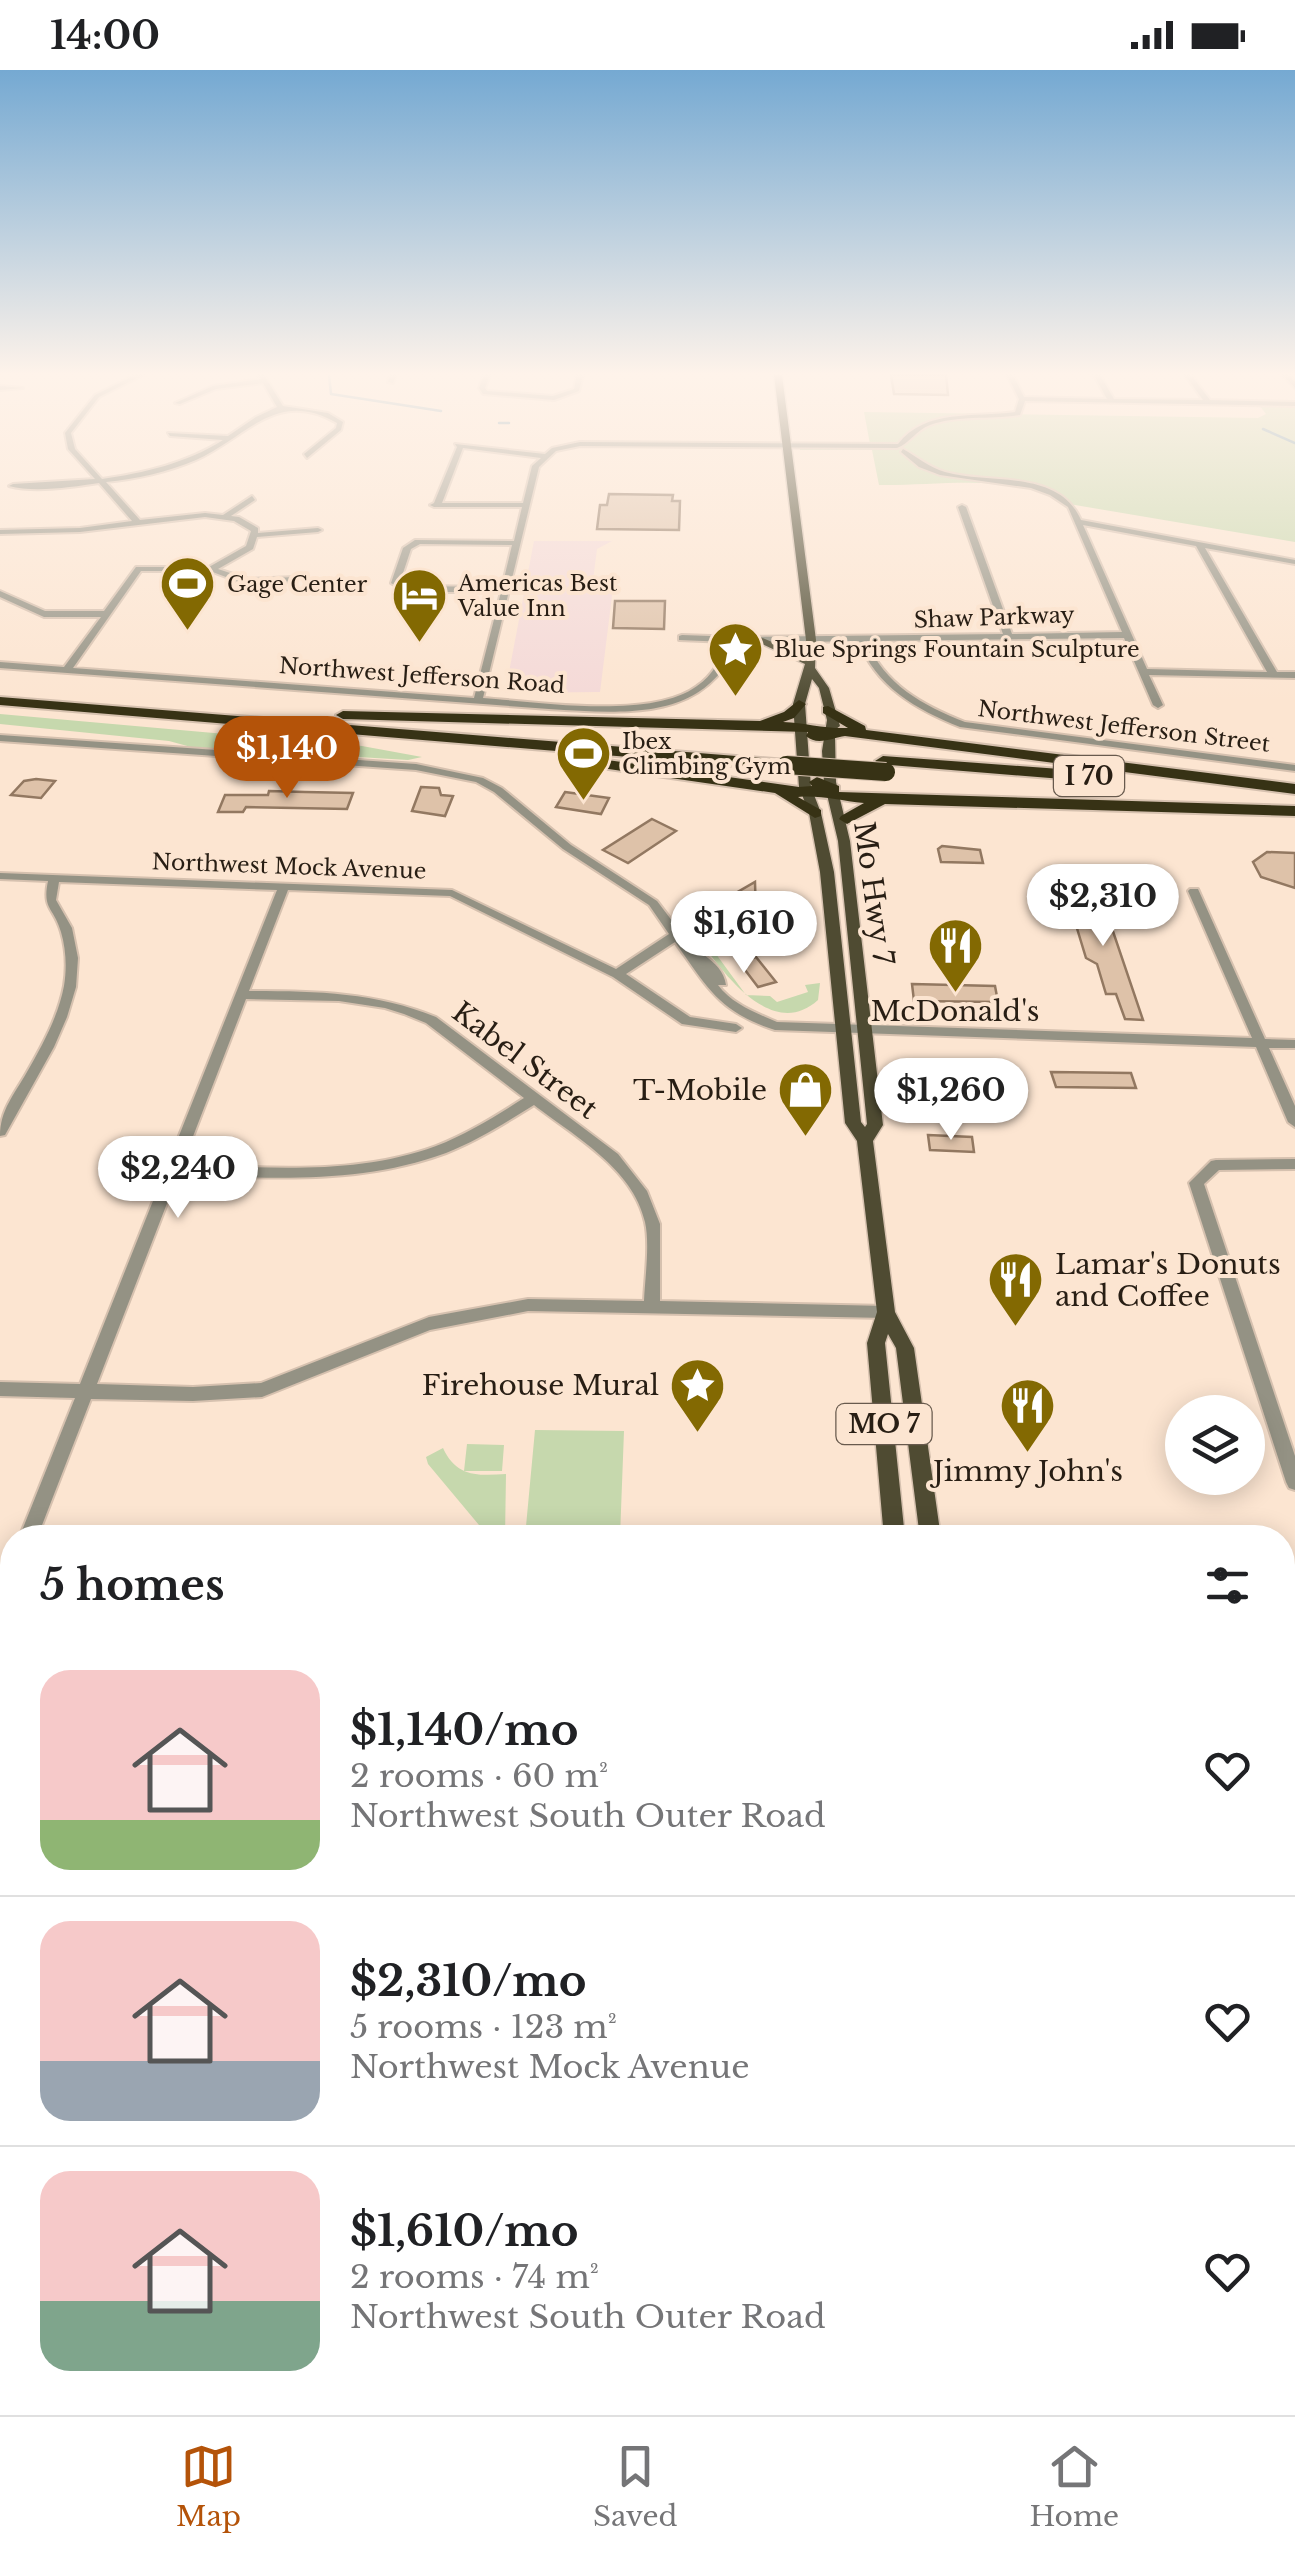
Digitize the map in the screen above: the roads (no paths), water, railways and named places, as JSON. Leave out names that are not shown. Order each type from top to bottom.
[{"type":"highway","name":"I 70","points":[[0,688],[884,767],[1295,809]]},
{"type":"highway","name":"I 70","points":[[0,702],[785,759]]},
{"type":"highway","points":[[754,725],[779,721],[800,704]]},
{"type":"highway","points":[[324,715],[822,729],[1295,790]]},
{"type":"highway","points":[[429,736],[760,787],[883,800],[1295,809]]},
{"type":"highway","name":"I 70","points":[[884,767],[1295,790]]},
{"type":"highway","points":[[760,787],[815,813]]},
{"type":"highway","points":[[847,819],[865,805],[883,800]]},
{"type":"main road","name":"MO 7","points":[[792,484],[811,640],[810,665],[800,704],[822,729]]},
{"type":"main road","points":[[756,639],[810,665]]},
{"type":"main road","name":"MO 7","points":[[810,665],[824,688],[826,792],[815,813]]},
{"type":"main road","name":"MO 7","points":[[806,688],[822,729],[826,792],[847,819],[844,841]]},
{"type":"main road","name":"Mo Hwy 7","points":[[815,813],[827,872],[853,1123],[866,1140],[875,1125],[844,841],[826,792]]},
{"type":"main road","name":"MO 7","points":[[866,1140],[886,1312],[904,1348],[929,1525]]},
{"type":"main road","name":"MO 7","points":[[886,1312],[876,1344],[895,1525]]},
{"type":"street","points":[[12,486],[35,484]]},
{"type":"street","points":[[105,484],[139,524]]},
{"type":"street","points":[[444,484],[436,504],[525,505]]},
{"type":"street","points":[[478,701],[531,484]]},
{"type":"street","points":[[1008,484],[1047,490],[1072,506],[1158,705]]},
{"type":"street","points":[[226,516],[252,498]]},
{"type":"street","points":[[962,507],[1008,636]]},
{"type":"street","points":[[0,532],[226,516],[250,525],[257,535]]},
{"type":"street","points":[[1078,522],[1295,562]]},
{"type":"street","points":[[212,569],[245,551],[257,535],[318,530]]},
{"type":"street","points":[[504,590],[406,589],[395,583],[407,548],[418,542],[517,543]]},
{"type":"street","points":[[1198,544],[1274,674]]},
{"type":"street","points":[[66,670],[139,568],[212,569],[247,582],[293,579]]},
{"type":"street","points":[[0,594],[44,614],[106,614]]},
{"type":"street","name":"Shaw Parkway","points":[[811,640],[1126,635]]},
{"type":"street","points":[[682,638],[811,640]]},
{"type":"street","name":"Northwest Jefferson Road","points":[[0,665],[478,701],[666,704],[695,692],[718,674],[732,643],[738,640]]},
{"type":"street","name":"Northwest Jefferson Street","points":[[863,641],[882,672],[914,701],[963,725],[1295,768]]},
{"type":"street","points":[[1143,672],[1295,675]]},
{"type":"street","points":[[0,738],[416,767],[479,780],[522,808],[588,862],[640,892],[678,934],[693,961],[726,1001],[765,1023],[864,1030],[1295,1044]]},
{"type":"street","name":"Northwest Mock Avenue","points":[[0,876],[452,893],[617,974],[687,1021],[736,1028]]},
{"type":"street","points":[[0,1130],[73,985],[73,956],[61,914],[50,900],[54,877]]},
{"type":"street","points":[[33,1525],[284,886]]},
{"type":"street","points":[[1194,890],[1295,1122]]},
{"type":"street","points":[[617,974],[678,934]]},
{"type":"street","name":"Kabel Street","points":[[243,995],[354,997],[408,1008],[432,1020],[613,1158],[642,1195],[653,1224],[652,1308]]},
{"type":"street","points":[[174,1170],[383,1169],[471,1140],[532,1100]]},
{"type":"street","points":[[1295,1164],[1216,1165],[1196,1183],[1295,1481]]},
{"type":"street","points":[[0,1390],[224,1394],[262,1390],[460,1316],[528,1304],[886,1312]]},
{"type":"place","name":"Gage Center","points":[[188,633]]},
{"type":"place","name":"Americas Best Value Inn","points":[[419,645]]},
{"type":"place","name":"Blue Springs Fountain Sculpture","points":[[735,698]]},
{"type":"place","name":"Ibex Climbing Gym","points":[[583,803]]},
{"type":"place","name":"McDonald's","points":[[955,994]]},
{"type":"place","name":"T-Mobile","points":[[806,1139]]},
{"type":"place","name":"Lamar's Donuts and Coffee","points":[[1016,1329]]},
{"type":"place","name":"Firehouse Mural","points":[[698,1434]]},
{"type":"place","name":"Jimmy John's","points":[[1028,1454]]}]
